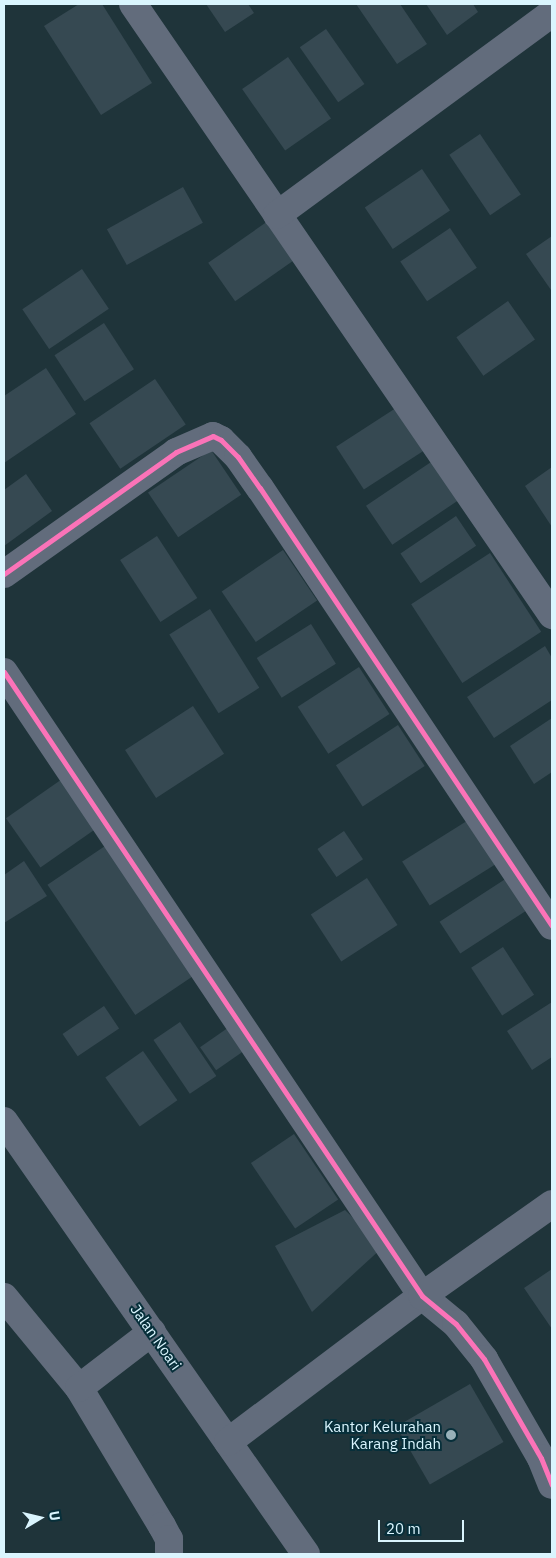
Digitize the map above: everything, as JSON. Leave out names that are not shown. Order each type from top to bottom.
[{"type":"street","points":[[133,4],[552,615]]},
{"type":"street","points":[[277,215],[552,13]]},
{"type":"street","points":[[4,574],[176,452],[214,436],[221,440],[260,488],[552,926]]},
{"type":"street","points":[[4,672],[422,1296],[456,1324],[484,1359],[541,1458],[552,1485]]},
{"type":"street","name":"Jalan Noari","points":[[4,1121],[306,1554]]},
{"type":"street","points":[[228,1442],[422,1296],[552,1204]]},
{"type":"street","points":[[4,1297],[79,1388],[162,1526],[169,1539],[169,1554]]},
{"type":"street","points":[[79,1388],[152,1332]]},
{"type":"building","points":[[79,4],[102,4],[152,83],[101,115],[44,26]]},
{"type":"building","points":[[206,4],[248,4],[254,13],[225,32]]},
{"type":"building","points":[[356,4],[400,4],[427,44],[397,64]]},
{"type":"building","points":[[426,4],[473,4],[478,12],[447,35]]},
{"type":"building","points":[[326,29],[364,84],[338,102],[300,47]]},
{"type":"building","points":[[288,57],[331,118],[285,151],[242,89]]},
{"type":"building","points":[[480,134],[521,195],[490,215],[449,155]]},
{"type":"building","points":[[422,169],[450,210],[393,249],[365,208]]},
{"type":"building","points":[[183,187],[203,223],[127,265],[107,229]]},
{"type":"building","points":[[268,221],[295,260],[235,301],[208,263]]},
{"type":"building","points":[[450,228],[477,268],[427,301],[400,262]]},
{"type":"building","points":[[552,236],[552,289],[551,290],[526,254]]},
{"type":"building","points":[[82,269],[109,309],[49,349],[22,309]]},
{"type":"building","points":[[508,301],[535,340],[483,376],[456,337]]},
{"type":"building","points":[[104,323],[134,369],[84,401],[55,355]]},
{"type":"building","points":[[46,368],[76,414],[4,463],[4,396]]},
{"type":"building","points":[[155,379],[186,425],[120,469],[90,423]]},
{"type":"building","points":[[399,406],[427,449],[364,490],[336,447]]},
{"type":"building","points":[[211,450],[241,495],[178,537],[148,492]]},
{"type":"building","points":[[434,460],[460,499],[392,545],[366,506]]},
{"type":"building","points":[[552,467],[552,527],[525,486]]},
{"type":"building","points":[[26,474],[52,511],[4,546],[4,490]]},
{"type":"building","points":[[456,516],[476,546],[421,583],[400,553]]},
{"type":"building","points":[[157,536],[197,598],[160,622],[120,560]]},
{"type":"building","points":[[283,550],[317,601],[256,642],[222,591]]},
{"type":"building","points":[[490,553],[541,632],[462,683],[411,604]]},
{"type":"building","points":[[210,609],[259,688],[219,713],[169,634]]},
{"type":"building","points":[[311,624],[336,664],[282,698],[257,658]]},
{"type":"building","points":[[545,646],[552,658],[552,700],[494,738],[467,697]]},
{"type":"building","points":[[359,667],[389,714],[328,754],[298,707]]},
{"type":"building","points":[[193,706],[224,754],[156,798],[125,750]]},
{"type":"building","points":[[552,718],[552,772],[534,784],[510,746]]},
{"type":"building","points":[[398,725],[425,766],[363,806],[336,765]]},
{"type":"building","points":[[65,777],[99,826],[40,867],[6,818]]},
{"type":"building","points":[[470,819],[498,863],[430,905],[402,861]]},
{"type":"building","points":[[344,831],[363,859],[336,877],[317,849]]},
{"type":"building","points":[[108,844],[196,974],[135,1015],[47,885]]},
{"type":"building","points":[[24,861],[47,896],[4,923],[4,875]]},
{"type":"building","points":[[510,876],[531,908],[460,954],[440,922]]},
{"type":"building","points":[[367,878],[397,925],[341,961],[311,914]]},
{"type":"building","points":[[503,947],[534,995],[502,1016],[471,968]]},
{"type":"building","points":[[552,1002],[552,1057],[532,1070],[507,1031]]},
{"type":"building","points":[[104,1006],[119,1028],[78,1056],[63,1034]]},
{"type":"building","points":[[180,1022],[216,1076],[190,1094],[153,1040]]},
{"type":"building","points":[[232,1025],[248,1048],[216,1070],[200,1047]]},
{"type":"building","points":[[143,1051],[177,1100],[140,1127],[105,1077]]},
{"type":"building","points":[[294,1134],[338,1199],[295,1229],[251,1163]]},
{"type":"building","points":[[345,1210],[383,1247],[312,1312],[275,1246]]},
{"type":"building","points":[[552,1269],[552,1329],[524,1288]]},
{"type":"building","name":"Kantor Kelurahan Karang Indah","points":[[470,1384],[504,1442],[430,1485],[396,1426]]},
{"type":"cycle path","points":[[4,574],[176,452],[213,436],[221,440],[238,457],[260,488],[552,926]]},
{"type":"cycle path","points":[[4,672],[422,1296],[456,1324],[484,1359],[541,1458],[552,1485]]},
{"type":"place","name":"Kantor Kelurahan Karang Indah","points":[[451,1435]]}]
